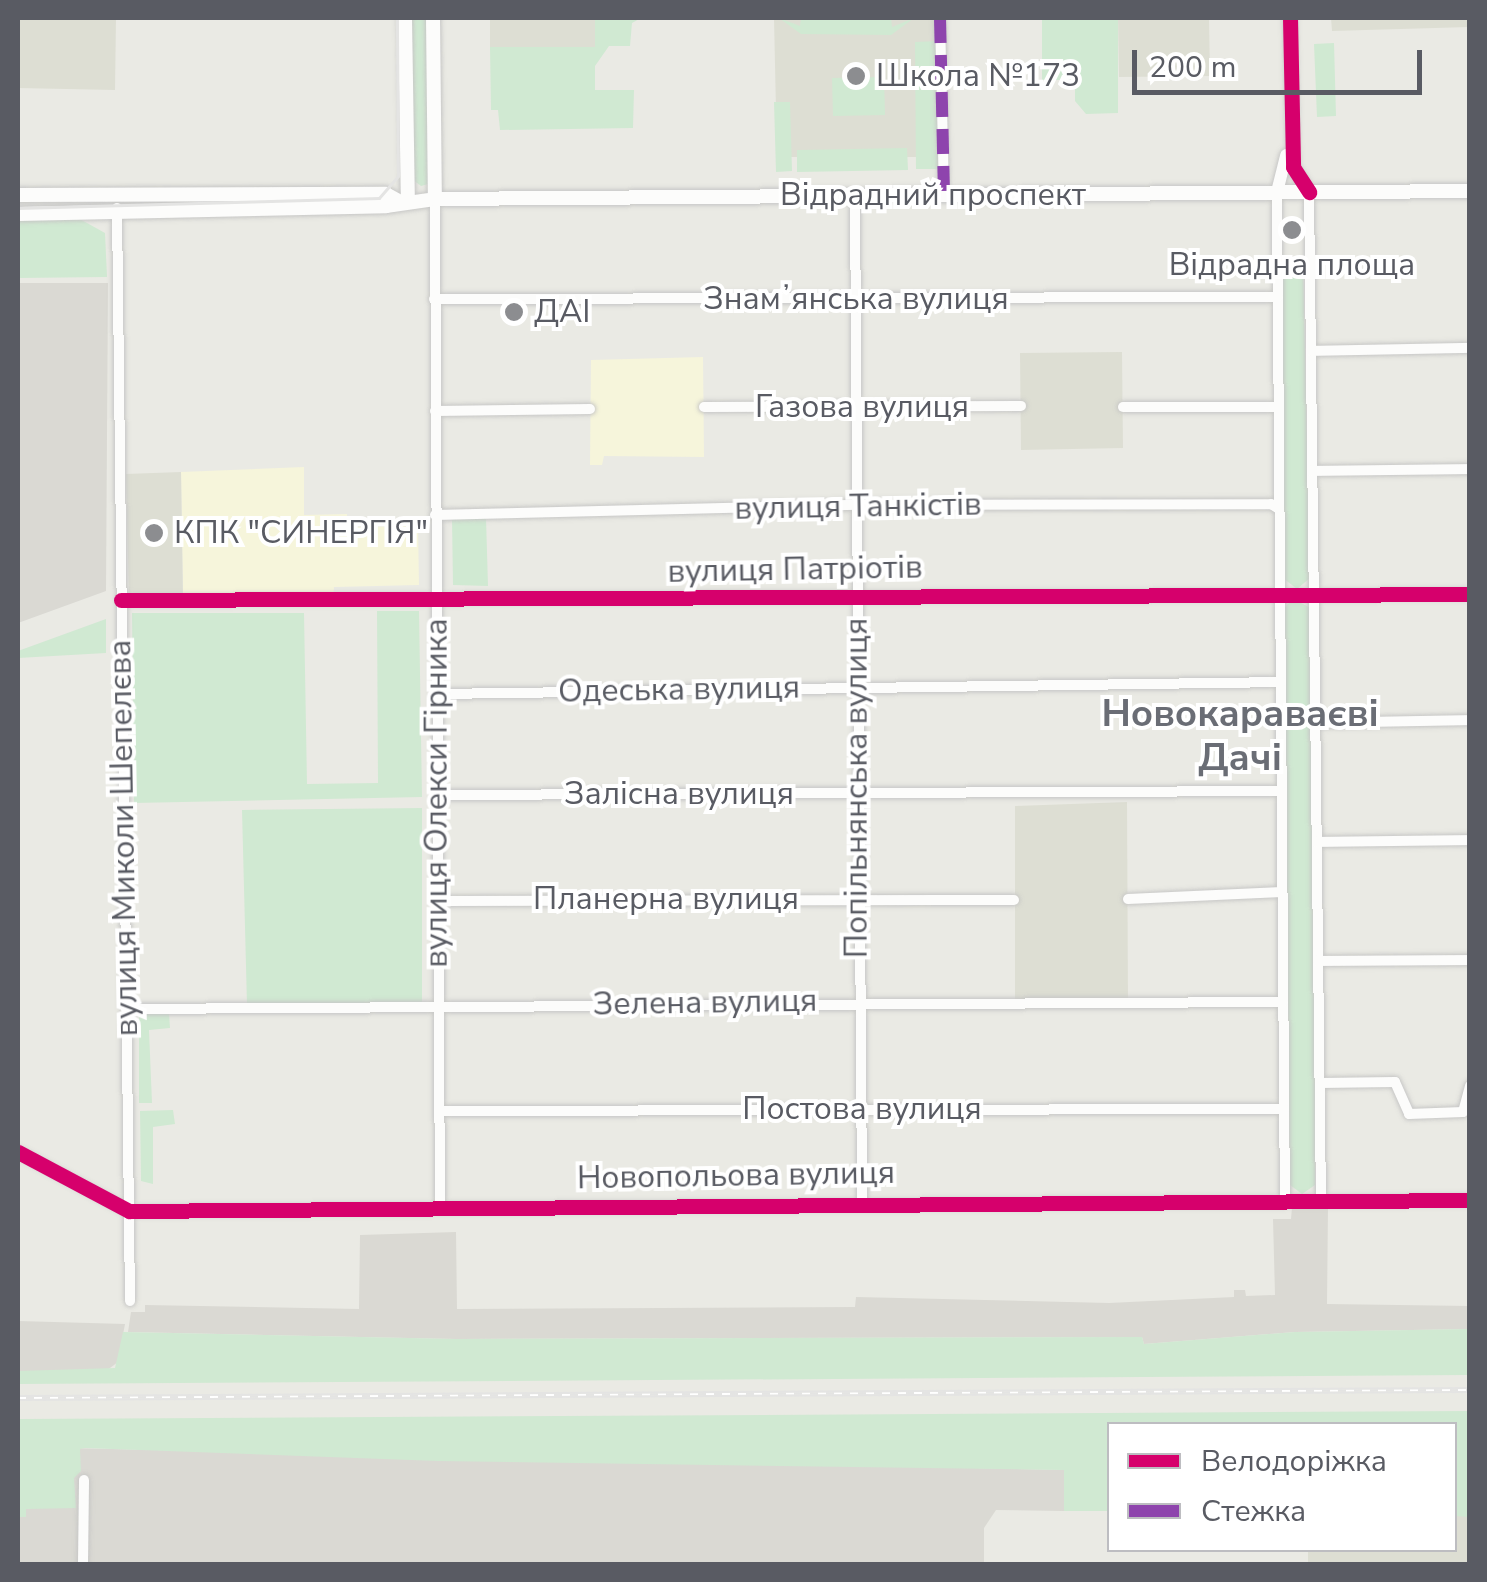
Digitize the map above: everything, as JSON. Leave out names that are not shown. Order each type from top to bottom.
[{"type":"main road","points":[[402,200],[406,18]]},
{"type":"main road","points":[[434,18],[435,199]]},
{"type":"main road","name":"Відрадний проспект","points":[[18,214],[386,206],[402,200],[435,199],[1470,191]]},
{"type":"main road","name":"Відрадний проспект","points":[[18,195],[386,194],[402,200]]},
{"type":"street","points":[[940,18],[944,195]]},
{"type":"street","points":[[1288,18],[1292,167],[1309,192],[1322,1201]]},
{"type":"street","points":[[1284,1202],[1277,192],[1286,167],[1288,18]]},
{"type":"street","name":"вулиця Миколи Шепелєва","points":[[116,195],[130,1302]]},
{"type":"street","name":"Попільнянська вулиця","points":[[855,196],[862,1201]]},
{"type":"street","name":"вулиця Олекси Гірника","points":[[435,199],[440,1207]]},
{"type":"street","name":"Знамʼянська вулиця","points":[[434,299],[1278,297]]},
{"type":"street","points":[[1311,350],[1470,348]]},
{"type":"street","name":"Газова вулиця","points":[[704,408],[1021,406]]},
{"type":"street","points":[[1123,406],[1278,407]]},
{"type":"street","points":[[434,411],[590,409]]},
{"type":"street","points":[[1312,471],[1470,468]]},
{"type":"street","name":"вулиця Танкістів","points":[[435,516],[858,505],[1271,504],[1279,509]]},
{"type":"street","name":"вулиця Патріотів","points":[[122,600],[436,604],[856,594],[1470,594]]},
{"type":"street","name":"Одеська вулиця","points":[[436,694],[1280,682]]},
{"type":"street","points":[[1316,723],[1470,720]]},
{"type":"street","name":"Залісна вулиця","points":[[437,795],[1282,791]]},
{"type":"street","points":[[1317,842],[1470,840]]},
{"type":"street","points":[[1128,899],[1282,892]]},
{"type":"street","name":"Планерна вулиця","points":[[438,901],[1014,900]]},
{"type":"street","points":[[1318,961],[1470,960]]},
{"type":"street","name":"Зелена вулиця","points":[[126,1008],[1283,1002]]},
{"type":"street","points":[[1320,1083],[1395,1082],[1408,1114],[1464,1112],[1470,1086]]},
{"type":"street","name":"Постова вулиця","points":[[440,1111],[1284,1108]]},
{"type":"street","name":"Новопольова вулиця","points":[[18,1152],[129,1212],[862,1201],[1470,1200]]},
{"type":"street","points":[[84,1480],[84,1564]]},
{"type":"shaded area","points":[[18,18],[116,18],[115,90],[18,88]]},
{"type":"shaded area","points":[[411,18],[430,18],[428,184],[421,186],[413,180]]},
{"type":"shaded area","points":[[490,18],[595,18],[595,47],[490,47]]},
{"type":"shaded area","points":[[595,18],[641,18],[632,23],[630,46],[609,46],[595,66],[595,90],[634,90],[633,128],[500,130],[498,110],[491,110],[490,47],[595,47]]},
{"type":"shaded area","name":"Школа №173","points":[[774,18],[936,18],[939,157],[777,157]]},
{"type":"shaded area","points":[[779,18],[800,26],[801,18],[891,18],[892,27],[914,18],[891,35],[801,34]]},
{"type":"shaded area","points":[[1042,18],[1118,18],[1118,113],[1086,114],[1075,101],[1075,80],[1042,80]]},
{"type":"shaded area","points":[[1118,18],[1209,18],[1210,76],[1119,77]]},
{"type":"shaded area","points":[[1331,18],[1469,18],[1469,27],[1332,31]]},
{"type":"shaded area","points":[[939,41],[940,169],[916,169],[915,42]]},
{"type":"shaded area","points":[[1334,43],[1336,116],[1317,117],[1314,44]]},
{"type":"shaded area","points":[[884,77],[885,115],[833,116],[832,78]]},
{"type":"shaded area","points":[[774,102],[790,102],[792,171],[776,172]]},
{"type":"shaded area","points":[[907,148],[908,170],[797,172],[797,150]]},
{"type":"shaded area","points":[[78,218],[105,233],[107,277],[18,278],[18,219]]},
{"type":"shaded area","points":[[1303,260],[1310,578],[1297,589],[1283,578],[1279,261]]},
{"type":"shaded area","points":[[18,283],[108,283],[106,591],[18,623]]},
{"type":"shaded area","points":[[1122,352],[1123,448],[1021,450],[1020,353]]},
{"type":"shaded area","points":[[703,357],[704,457],[604,456],[602,465],[590,465],[591,360]]},
{"type":"shaded area","points":[[304,467],[304,515],[347,514],[347,527],[418,526],[419,585],[334,587],[333,599],[183,600],[181,472]]},
{"type":"shaded area","name":"КПК \"СИНЕРГІЯ\"","points":[[181,472],[183,600],[129,597],[126,474]]},
{"type":"shaded area","points":[[452,518],[486,518],[488,586],[453,585]]},
{"type":"shaded area","points":[[1293,599],[1311,608],[1315,789],[1315,1185],[1302,1194],[1290,1185],[1284,608]]},
{"type":"shaded area","points":[[377,611],[419,611],[422,797],[134,803],[132,613],[304,613],[307,784],[378,783]]},
{"type":"shaded area","points":[[106,619],[106,653],[18,658],[18,651]]},
{"type":"shaded area","points":[[1127,802],[1128,1003],[1015,1004],[1015,806]]},
{"type":"shaded area","points":[[422,808],[422,1003],[247,1005],[242,810]]},
{"type":"shaded area","points":[[139,1013],[169,1013],[170,1028],[149,1030],[152,1103],[139,1103]]},
{"type":"shaded area","points":[[173,1110],[175,1124],[153,1127],[153,1184],[141,1181],[140,1111]]},
{"type":"shaded area","points":[[1328,1207],[1327,1304],[1470,1306],[1469,1329],[1295,1332],[1144,1344],[1142,1337],[456,1339],[128,1332],[131,1312],[145,1312],[145,1305],[359,1309],[360,1235],[456,1232],[457,1309],[855,1307],[856,1297],[1109,1303],[1234,1297],[1234,1290],[1245,1290],[1246,1296],[1275,1295],[1273,1219],[1291,1219],[1292,1208]]},
{"type":"shaded area","points":[[18,1321],[125,1324],[118,1362],[106,1371],[18,1371]]},
{"type":"shaded area","points":[[1469,1329],[1469,1375],[18,1384],[18,1371],[115,1368],[123,1332],[456,1339],[1142,1337],[1144,1344],[1295,1332]]},
{"type":"shaded area","points":[[1469,1411],[1469,1517],[1457,1516],[1457,1422],[1107,1422],[1107,1511],[1064,1511],[1064,1470],[438,1461],[85,1448],[80,1449],[81,1471],[74,1478],[76,1508],[26,1509],[26,1517],[18,1517],[18,1419]]},
{"type":"shaded area","points":[[22,1447],[1064,1470],[1064,1511],[996,1510],[984,1528],[984,1564],[18,1564]]},
{"type":"shaded area","points":[[1457,1475],[1469,1475],[1469,1564],[1308,1564],[1308,1552],[1457,1552]]},
{"type":"tram line","points":[[18,208],[379,198],[398,176],[397,18]]},
{"type":"railway","points":[[18,1398],[1470,1390]]},
{"type":"marked path","points":[[940,18],[944,195]]},
{"type":"cycle path","points":[[1290,18],[1293,167],[1309,192]]},
{"type":"cycle path","points":[[121,600],[1470,594]]},
{"type":"cycle path","points":[[18,1152],[129,1211],[1470,1200]]},
{"type":"place","name":"Школа №173","points":[[856,76]]},
{"type":"place","name":"Відрадна площа","points":[[1292,230]]},
{"type":"place","name":"ДАІ","points":[[514,312]]},
{"type":"place","name":"КПК \"СИНЕРГІЯ\"","points":[[154,533]]},
{"type":"district","name":"Новокараваєві Дачі","points":[[1240,736]]}]
